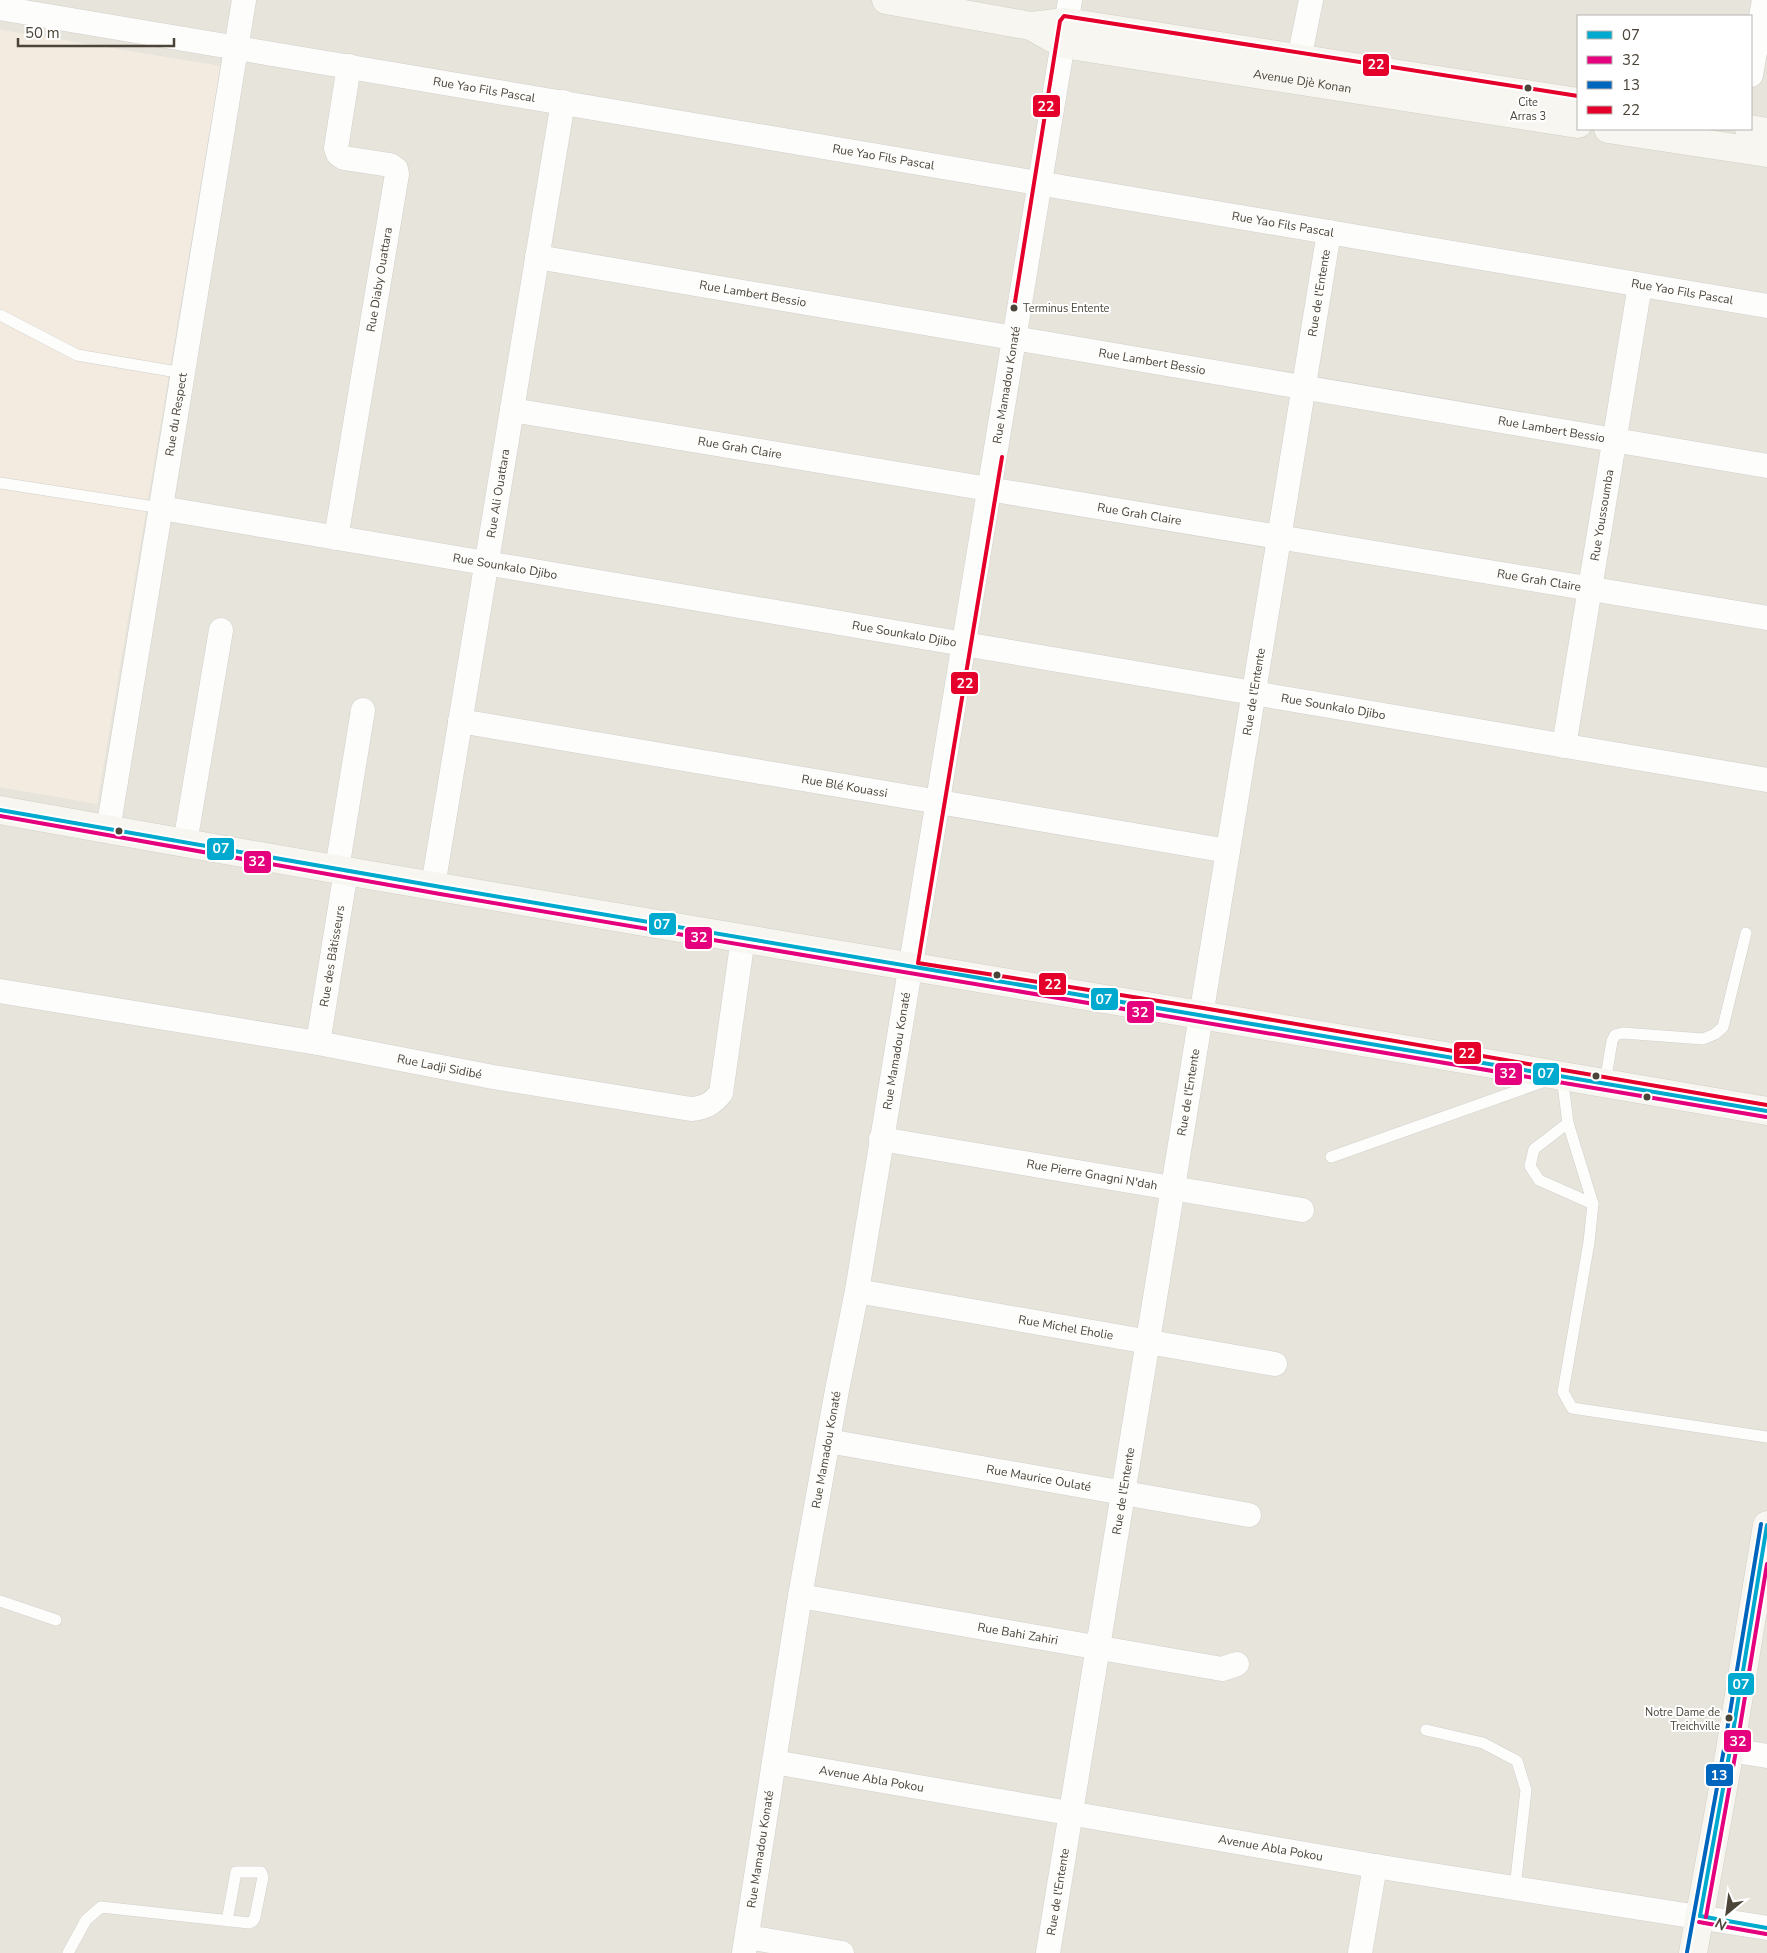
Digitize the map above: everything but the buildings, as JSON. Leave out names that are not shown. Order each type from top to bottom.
[{"type":"street","name":"Rue du Respect","points":[[108,830],[244,0]]},
{"type":"street","name":"Avenue Djè Konan","points":[[886,0],[1031,26],[1066,22],[1577,102]]},
{"type":"street","points":[[1299,59],[1310,0]]},
{"type":"street","points":[[1752,69],[1764,0]]},
{"type":"street","name":"Rue Yao Fils Pascal","points":[[0,8],[1767,306]]},
{"type":"street","name":"Avenue Djè Konan","points":[[1066,22],[1577,124]]},
{"type":"street","name":"Rue Mamadou Konaté","points":[[746,1945],[800,1596],[857,1291],[1066,22]]},
{"type":"street","name":"Rue Diaby Ouattara","points":[[336,538],[397,174],[396,169],[390,165],[344,158],[338,154],[336,148],[349,66]]},
{"type":"street","name":"Rue Ali Ouattara","points":[[433,886],[562,102]]},
{"type":"street","points":[[1615,130],[1767,153]]},
{"type":"street","points":[[1752,130],[1767,132]]},
{"type":"street","name":"Rue de l'Entente","points":[[1048,1953],[1329,232]]},
{"type":"street","name":"Rue Lambert Bessio","points":[[537,257],[1767,466]]},
{"type":"street","name":"Rue Youssoumba","points":[[1564,746],[1640,284]]},
{"type":"street","name":"Rue Grah Claire","points":[[512,410],[1767,618]]},
{"type":"street","name":"Rue Sounkalo Djibo","points":[[161,508],[1767,780]]},
{"type":"street","points":[[185,843],[221,630]]},
{"type":"street","name":"Rue des Bâtisseurs","points":[[318,1043],[363,710]]},
{"type":"street","name":"Rue Blé Kouassi","points":[[460,721],[1228,851]]},
{"type":"street","points":[[0,810],[911,968],[1202,1014],[1767,1110]]},
{"type":"street","name":"Rue Ladji Sidibé","points":[[0,992],[318,1043],[493,1077],[691,1109],[702,1108],[714,1102],[721,1092],[743,938]]},
{"type":"street","name":"Rue Pierre Gnagni N'dah","points":[[881,1139],[1302,1210]]},
{"type":"street","name":"Rue Michel Eholie","points":[[857,1291],[1275,1364]]},
{"type":"street","name":"Rue Maurice Oulaté","points":[[828,1441],[1249,1515]]},
{"type":"street","points":[[1693,1953],[1730,1750],[1761,1598],[1767,1524]]},
{"type":"street","name":"Rue Bahi Zahiri","points":[[800,1596],[1222,1669],[1237,1664]]},
{"type":"street","points":[[1730,1750],[1767,1756]]},
{"type":"street","name":"Avenue Abla Pokou","points":[[774,1762],[1375,1866],[1767,1928]]},
{"type":"street","points":[[1360,1953],[1375,1866]]},
{"type":"street","points":[[746,1945],[842,1953]]},
{"type":"lane","points":[[0,316],[77,355],[183,373]]},
{"type":"lane","points":[[0,483],[161,508]]},
{"type":"lane","points":[[1605,1083],[1612,1040],[1616,1035],[1623,1033],[1703,1039],[1715,1034],[1723,1027],[1746,932]]},
{"type":"lane","points":[[1331,1157],[1562,1075],[1568,1122],[1593,1204],[1589,1242],[1563,1392],[1572,1408],[1767,1437]]},
{"type":"lane","points":[[1568,1122],[1534,1148],[1530,1166],[1539,1180],[1593,1204]]},
{"type":"lane","points":[[0,1601],[56,1620]]},
{"type":"lane","points":[[1426,1730],[1484,1743],[1517,1761],[1526,1790],[1515,1888]]},
{"type":"lane","points":[[68,1953],[86,1920],[101,1908],[227,1921],[249,1923],[253,1921],[263,1876],[261,1872],[236,1872],[227,1921]]},
{"type":"shaded area","points":[[0,0],[1767,0],[1767,1953],[0,1953],[0,787],[97,803],[220,66],[0,30]]},
{"type":"shaded area","points":[[0,30],[220,66],[97,804],[0,787]]},
{"type":"transit line","name":"22","points":[[1014,308],[1060,21],[1064,16],[1577,96]]},
{"type":"transit line","name":"22","points":[[1002,457],[918,963],[1203,1008],[1767,1105]]},
{"type":"transit line","name":"07","points":[[0,810],[441,887],[1767,1111]]},
{"type":"transit line","name":"32","points":[[0,816],[440,894],[1766,1117]]},
{"type":"transit line","name":"13","points":[[1687,1952],[1724,1749],[1761,1524]]},
{"type":"transit line","name":"07","points":[[1700,1916],[1730,1750],[1767,1525]]},
{"type":"transit line","name":"32","points":[[1706,1917],[1767,1564]]},
{"type":"transit line","name":"07","points":[[1700,1916],[1767,1928]]},
{"type":"transit line","name":"32","points":[[1699,1922],[1766,1934]]},
{"type":"place","name":"Cite Arras 3","points":[[1528,88]]},
{"type":"place","name":"Terminus Entente","points":[[1014,308]]},
{"type":"place","name":"Notre Dame de Treichville","points":[[1729,1718]]}]
